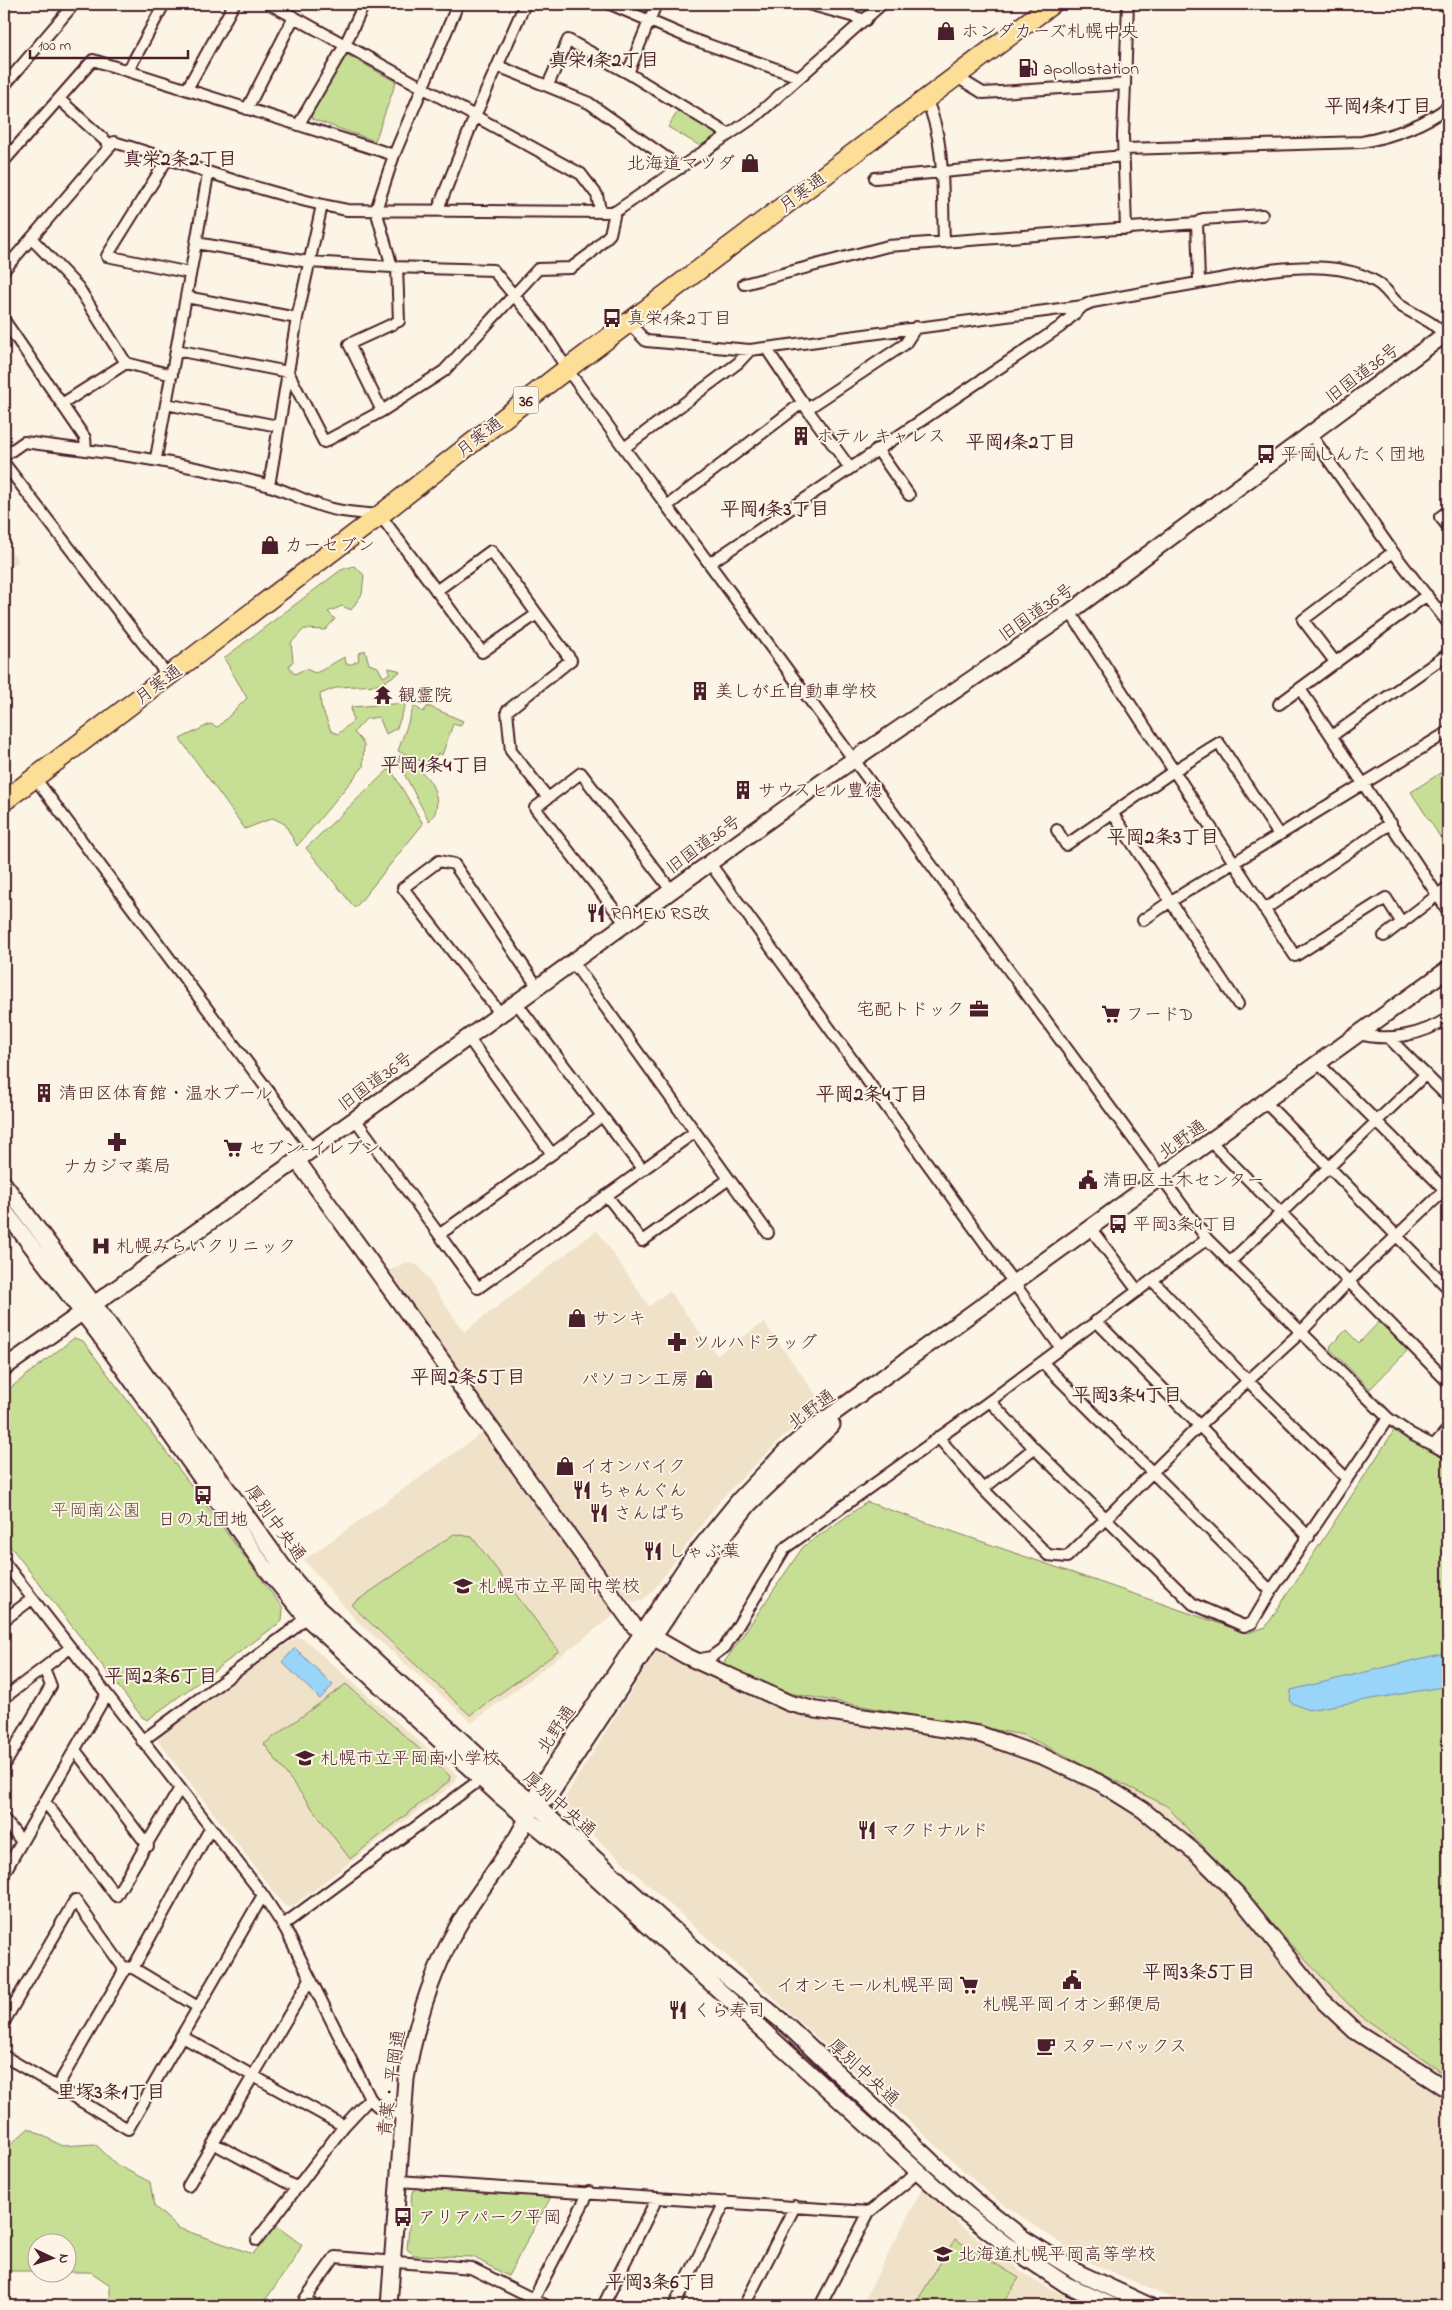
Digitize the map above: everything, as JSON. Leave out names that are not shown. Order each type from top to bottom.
[{"type":"highway","name":"月寒通","points":[[4,801],[380,515],[628,322],[1052,4]]},
{"type":"street","points":[[4,86],[74,4]]},
{"type":"street","points":[[128,71],[164,4]]},
{"type":"street","points":[[187,90],[234,4]]},
{"type":"street","points":[[270,4],[581,174],[597,195],[600,210]]},
{"type":"street","points":[[299,124],[345,46],[364,4]]},
{"type":"street","points":[[382,411],[349,344],[399,321],[394,267],[376,210],[394,154],[458,4]]},
{"type":"street","points":[[438,209],[475,116],[525,4]]},
{"type":"street","points":[[610,4],[648,22],[798,77]]},
{"type":"street","points":[[628,73],[656,4]]},
{"type":"street","points":[[808,4],[866,20]]},
{"type":"street","points":[[4,270],[114,142],[168,158],[208,174],[322,206],[347,210],[600,210],[615,212],[756,116],[882,4]]},
{"type":"street","points":[[1126,229],[1124,152],[1128,4]]},
{"type":"street","points":[[247,109],[294,17]]},
{"type":"street","points":[[548,85],[568,40],[628,73],[728,134]]},
{"type":"street","points":[[4,161],[93,60],[394,154]]},
{"type":"street","points":[[498,66],[589,103],[681,168]]},
{"type":"street","points":[[955,76],[983,93],[1125,84]]},
{"type":"street","points":[[59,99],[111,146]]},
{"type":"street","points":[[926,99],[935,117],[941,171],[944,241]]},
{"type":"street","points":[[875,178],[1124,152],[1362,142],[1406,131],[1448,107]]},
{"type":"street","points":[[168,158],[107,256],[190,273]]},
{"type":"street","points":[[156,458],[208,174]]},
{"type":"street","points":[[269,486],[297,318],[322,206]]},
{"type":"street","points":[[288,372],[324,442],[382,411],[444,372],[538,269],[571,268],[590,254],[610,234],[615,212]]},
{"type":"street","points":[[744,284],[888,246],[1126,229],[1197,223],[1203,219],[1262,215]]},
{"type":"street","points":[[1197,223],[1200,282]]},
{"type":"street","points":[[32,238],[78,287],[126,363],[172,375]]},
{"type":"street","points":[[196,244],[309,262],[494,270],[542,328],[567,369],[624,448],[1207,1239],[1388,1418],[1411,1434],[1448,1453]]},
{"type":"street","points":[[628,322],[646,341],[750,350],[1083,306],[1106,299],[1200,282],[1299,267],[1329,268],[1376,282],[1400,305],[1430,320],[1447,336]]},
{"type":"street","points":[[186,297],[297,318]]},
{"type":"street","points":[[710,563],[877,449],[1060,328],[1083,306]]},
{"type":"street","points":[[4,320],[85,438],[86,450]]},
{"type":"street","points":[[667,506],[805,405],[905,344],[916,327]]},
{"type":"street","name":"旧国道36号","points":[[4,1368],[311,1148],[355,1119],[709,862],[853,760],[1070,612],[1447,336]]},
{"type":"street","points":[[766,348],[850,468]]},
{"type":"street","points":[[176,350],[288,372]]},
{"type":"street","points":[[624,448],[738,363],[750,350]]},
{"type":"street","points":[[62,404],[126,363]]},
{"type":"street","points":[[166,404],[278,426]]},
{"type":"street","points":[[1312,435],[1393,552],[1448,623]]},
{"type":"street","points":[[4,456],[24,442],[156,458],[269,486],[300,496],[316,504],[348,512],[380,515],[482,652],[537,614]]},
{"type":"street","points":[[877,449],[908,495]]},
{"type":"street","points":[[4,463],[168,676]]},
{"type":"street","points":[[1448,511],[1440,517],[1448,527]]},
{"type":"street","points":[[436,591],[491,551],[571,660],[507,711],[511,751],[548,798]]},
{"type":"street","points":[[1336,663],[1303,620],[1393,552]]},
{"type":"street","points":[[1279,704],[1426,595]]},
{"type":"street","points":[[1070,612],[1235,861],[1295,956],[1386,898],[1402,923]]},
{"type":"street","points":[[1333,735],[1448,654]]},
{"type":"street","points":[[1300,689],[1333,735],[1362,784],[1392,824],[1448,911]]},
{"type":"street","points":[[1143,920],[1235,861],[1448,732]]},
{"type":"street","points":[[1057,830],[1066,845],[1175,770],[1219,743],[1279,835]]},
{"type":"street","points":[[625,923],[535,808],[581,773],[671,890]]},
{"type":"street","points":[[35,778],[311,1148]]},
{"type":"street","points":[[1113,814],[1238,1004]]},
{"type":"street","points":[[1264,909],[1392,824]]},
{"type":"street","points":[[500,1013],[403,888],[439,861],[454,864],[537,986]]},
{"type":"street","points":[[709,862],[1061,1348]]},
{"type":"street","points":[[1384,936],[1448,887]]},
{"type":"street","points":[[572,961],[768,1233]]},
{"type":"street","name":"北野通","points":[[534,1804],[539,1789],[648,1635],[692,1558],[740,1499],[803,1437],[1448,969]]},
{"type":"street","points":[[515,1001],[643,1170]]},
{"type":"street","points":[[1359,1034],[1375,1038],[1389,1038],[1434,1027],[1448,1018]]},
{"type":"street","points":[[467,1036],[552,1154]]},
{"type":"street","points":[[1389,1038],[1448,1097]]},
{"type":"street","points":[[938,1437],[983,1489],[1048,1555],[1067,1558],[1200,1425],[1301,1332],[1348,1282],[1447,1190],[1318,1063]]},
{"type":"street","points":[[1231,1261],[1426,1074]]},
{"type":"street","points":[[1265,1102],[1448,1288]]},
{"type":"street","points":[[440,1234],[602,1116]]},
{"type":"street","points":[[355,1119],[478,1288],[695,1132]]},
{"type":"street","points":[[1211,1142],[1448,1382]]},
{"type":"street","points":[[296,1159],[634,1626],[695,1660],[754,1689],[789,1703],[816,1710],[979,1734],[1037,1754],[1100,1783],[1143,1810],[1197,1854],[1237,1894],[1322,2000],[1355,2031],[1448,2090]]},
{"type":"street","points":[[607,1196],[642,1241],[729,1179]]},
{"type":"street","name":"厚別中央通","points":[[4,1184],[88,1308],[282,1565],[311,1612],[482,1779],[918,2169],[955,2205],[1005,2244],[1067,2285],[1113,2306]]},
{"type":"street","name":"厚別中央通","points":[[4,1210],[88,1308]]},
{"type":"street","points":[[1091,1229],[1138,1291]]},
{"type":"street","points":[[695,1660],[711,1657],[725,1647],[785,1548],[990,1401],[1207,1239]]},
{"type":"street","points":[[1153,1281],[1248,1381],[1347,1479]]},
{"type":"street","points":[[1096,1321],[1309,1537]]},
{"type":"street","points":[[1042,1362],[1271,1591]]},
{"type":"street","points":[[990,1401],[1034,1448],[1193,1604],[1244,1626],[1252,1623],[1271,1591],[1388,1418]]},
{"type":"street","points":[[1434,1445],[1448,1429]]},
{"type":"street","points":[[983,1489],[1034,1448]]},
{"type":"street","points":[[4,1562],[263,1895],[283,1925],[370,2098],[376,2106],[387,2113],[403,2114]]},
{"type":"street","points":[[4,1620],[32,1599]]},
{"type":"street","points":[[142,1741],[311,1612]]},
{"type":"street","name":"厚別中央通","points":[[311,1612],[534,1804],[715,1967],[788,2026],[931,2161],[981,2204],[1023,2238],[1079,2273],[1150,2306]]},
{"type":"street","points":[[4,1698],[70,1648]]},
{"type":"street","points":[[4,1766],[51,1686],[44,1668]]},
{"type":"street","points":[[4,1873],[46,1803],[106,1695]]},
{"type":"street","points":[[76,1750],[148,1846]]},
{"type":"street","points":[[283,1925],[482,1779]]},
{"type":"street","points":[[46,1803],[116,1896],[148,1846],[180,1788]]},
{"type":"street","name":"青葉・平岡通","points":[[389,2306],[403,2114],[412,2047],[430,1986],[450,1940],[528,1819],[534,1804]]},
{"type":"street","points":[[4,1819],[22,1842]]},
{"type":"street","points":[[57,2087],[210,1829]]},
{"type":"street","points":[[4,2056],[128,2129],[263,1895]]},
{"type":"street","points":[[4,2022],[75,1900],[128,1967],[198,2007]]},
{"type":"street","points":[[188,2186],[310,1981]]},
{"type":"street","points":[[181,2036],[344,2126]]},
{"type":"street","points":[[257,2240],[344,2126],[370,2098]]},
{"type":"street","points":[[213,2143],[297,2188]]},
{"type":"street","points":[[820,2306],[869,2212],[909,2180],[918,2169]]},
{"type":"street","points":[[398,2181],[589,2192],[869,2212]]},
{"type":"street","points":[[532,2303],[589,2192]]},
{"type":"street","points":[[603,2306],[657,2198]]},
{"type":"street","points":[[674,2306],[725,2202]]},
{"type":"street","points":[[744,2306],[795,2206]]},
{"type":"street","points":[[315,2306],[305,2299],[335,2257],[471,2268],[532,2303],[547,2306]]},
{"type":"shaded area","points":[[4,542],[19,561],[4,573]]},
{"type":"shaded area","points":[[597,1230],[649,1306],[669,1291],[717,1355],[764,1322],[824,1406],[785,1435],[721,1499],[652,1592],[643,1600],[632,1602],[622,1596],[388,1271],[406,1262],[419,1266],[464,1332]]},
{"type":"shaded area","name":"札幌市立平岡中学校","points":[[485,1431],[618,1612],[472,1723],[357,1621],[304,1560]]},
{"type":"shaded area","points":[[667,1634],[723,1664],[789,1693],[1023,1735],[1167,1806],[1294,1948],[1357,2013],[1448,2077],[1448,2306],[1189,2306],[1087,2261],[994,2198],[560,1805]]},
{"type":"shaded area","name":"札幌市立平岡南小学校","points":[[297,1637],[304,1639],[457,1775],[455,1783],[290,1908],[284,1905],[158,1741],[161,1731]]},
{"type":"shaded area","name":"北海道札幌平岡高等学校","points":[[923,2187],[961,2226],[1035,2281],[1087,2306],[861,2306]]},
{"type":"green space","points":[[348,55],[396,82],[375,141],[312,119],[311,114],[343,57]]},
{"type":"green space","points":[[678,111],[715,133],[716,137],[702,147],[668,127]]},
{"type":"green space","points":[[354,566],[364,575],[362,594],[351,610],[342,606],[328,612],[335,619],[325,630],[304,629],[291,643],[293,661],[289,666],[294,674],[306,669],[315,673],[345,657],[346,664],[352,664],[359,660],[358,654],[365,650],[369,664],[378,667],[383,677],[389,674],[389,668],[400,672],[379,685],[338,687],[320,694],[321,706],[331,731],[338,734],[353,721],[351,707],[406,703],[397,728],[386,734],[379,717],[366,719],[354,732],[364,744],[363,767],[297,846],[285,824],[273,818],[245,829],[180,739],[210,724],[218,727],[247,698],[224,658],[341,570]]},
{"type":"green space","points":[[414,706],[423,712],[428,706],[463,721],[460,726],[453,724],[442,755],[438,753],[435,759],[429,757],[425,763],[398,751]]},
{"type":"green space","points":[[400,755],[424,767],[421,772],[434,788],[437,802],[436,809],[434,816],[429,821],[398,762]]},
{"type":"green space","points":[[390,768],[423,824],[355,908],[306,848]]},
{"type":"green space","points":[[1448,768],[1448,849],[1411,792]]},
{"type":"green space","points":[[1379,1322],[1409,1349],[1370,1389],[1330,1349],[1331,1345],[1346,1330],[1359,1343]]},
{"type":"green space","name":"平岡南公園","points":[[74,1338],[83,1341],[283,1608],[282,1621],[147,1720],[142,1717],[4,1538],[4,1393]]},
{"type":"green space","points":[[1395,1429],[1407,1438],[1448,1461],[1448,2077],[1357,2013],[1294,1948],[1167,1806],[1024,1735],[789,1693],[723,1664],[803,1547],[867,1502],[1247,1633],[1266,1627]]},
{"type":"green space","points":[[454,1534],[472,1537],[559,1651],[470,1715],[351,1605]]},
{"type":"green space","points":[[346,1684],[450,1776],[449,1781],[350,1859],[264,1744]]},
{"type":"green space","points":[[29,2128],[62,2146],[95,2144],[117,2165],[150,2182],[154,2206],[178,2228],[253,2254],[275,2225],[302,2245],[261,2306],[110,2306],[110,2285],[91,2272],[78,2272],[78,2232],[28,2232],[28,2271],[4,2271],[4,2150]]},
{"type":"green space","points":[[417,2188],[551,2197],[508,2276],[473,2257],[413,2255],[407,2249],[412,2192]]},
{"type":"green space","points":[[955,2239],[1019,2278],[1001,2306],[914,2306]]},
{"type":"water","points":[[295,1648],[333,1685],[320,1699],[282,1662]]},
{"type":"water","points":[[1448,1652],[1448,1686],[1308,1710],[1290,1702],[1291,1690]]},
{"type":"place","name":"ホンダカーズ札幌中央","points":[[946,31]]},
{"type":"place","name":"apollostation","points":[[1028,68]]},
{"type":"place","name":"北海道マツダ","points":[[750,163]]},
{"type":"place","name":"真栄1条2丁目","points":[[612,318]]},
{"type":"place","name":"ホテル キャレス","points":[[801,436]]},
{"type":"place","name":"平岡しんたく団地","points":[[1266,454]]},
{"type":"place","name":"カーセブン","points":[[270,545]]},
{"type":"place","name":"美しが丘自動車学校","points":[[700,691]]},
{"type":"place","name":"観霊院","points":[[383,695]]},
{"type":"place","name":"サウスヒル豊徳","points":[[743,790]]},
{"type":"place","name":"RAMEN RS改","points":[[596,913]]},
{"type":"place","name":"宅配トドック","points":[[979,1009]]},
{"type":"place","name":"フードD","points":[[1111,1014]]},
{"type":"place","name":"清田区体育館・温水プール","points":[[44,1093]]},
{"type":"place","name":"ナカジマ薬局","points":[[117,1142]]},
{"type":"place","name":"セブン-イレブン","points":[[233,1148]]},
{"type":"place","name":"清田区土木センター","points":[[1088,1180]]},
{"type":"place","name":"平岡3条4丁目","points":[[1118,1224]]},
{"type":"place","name":"札幌みらいクリニック","points":[[101,1246]]},
{"type":"place","name":"サンキ","points":[[577,1318]]},
{"type":"place","name":"ツルハドラッグ","points":[[677,1342]]},
{"type":"place","name":"パソコン工房","points":[[704,1379]]},
{"type":"place","name":"イオンバイク","points":[[565,1466]]},
{"type":"place","name":"ちゃんぐん","points":[[582,1490]]},
{"type":"place","name":"日の丸団地","points":[[203,1495]]},
{"type":"place","name":"さんぱち","points":[[599,1513]]},
{"type":"place","name":"しゃぶ葉","points":[[653,1551]]},
{"type":"place","name":"札幌市立平岡中学校","points":[[463,1586]]},
{"type":"place","name":"札幌市立平岡南小学校","points":[[305,1758]]},
{"type":"place","name":"マクドナルド","points":[[867,1830]]},
{"type":"place","name":"札幌平岡イオン郵便局","points":[[1072,1980]]},
{"type":"place","name":"イオンモール札幌平岡","points":[[969,1985]]},
{"type":"place","name":"くら寿司","points":[[678,2010]]},
{"type":"place","name":"スターバックス","points":[[1046,2046]]},
{"type":"place","name":"アリアパーク平岡","points":[[403,2217]]},
{"type":"place","name":"北海道札幌平岡高等学校","points":[[943,2254]]},
{"type":"district","name":"真栄1条2丁目","points":[[604,59]]},
{"type":"district","name":"平岡1条1丁目","points":[[1378,105]]},
{"type":"district","name":"真栄2条2丁目","points":[[180,158]]},
{"type":"district","name":"平岡1条2丁目","points":[[1021,441]]},
{"type":"district","name":"平岡1条3丁目","points":[[775,508]]},
{"type":"district","name":"平岡1条4丁目","points":[[435,764]]},
{"type":"district","name":"平岡2条3丁目","points":[[1163,836]]},
{"type":"district","name":"平岡2条4丁目","points":[[872,1093]]},
{"type":"district","name":"平岡2条5丁目","points":[[468,1376]]},
{"type":"district","name":"平岡3条4丁目","points":[[1127,1394]]},
{"type":"district","name":"平岡2条6丁目","points":[[161,1675]]},
{"type":"district","name":"平岡3条5丁目","points":[[1199,1971]]},
{"type":"district","name":"里塚3条1丁目","points":[[111,2091]]},
{"type":"district","name":"平岡3条6丁目","points":[[661,2281]]}]
